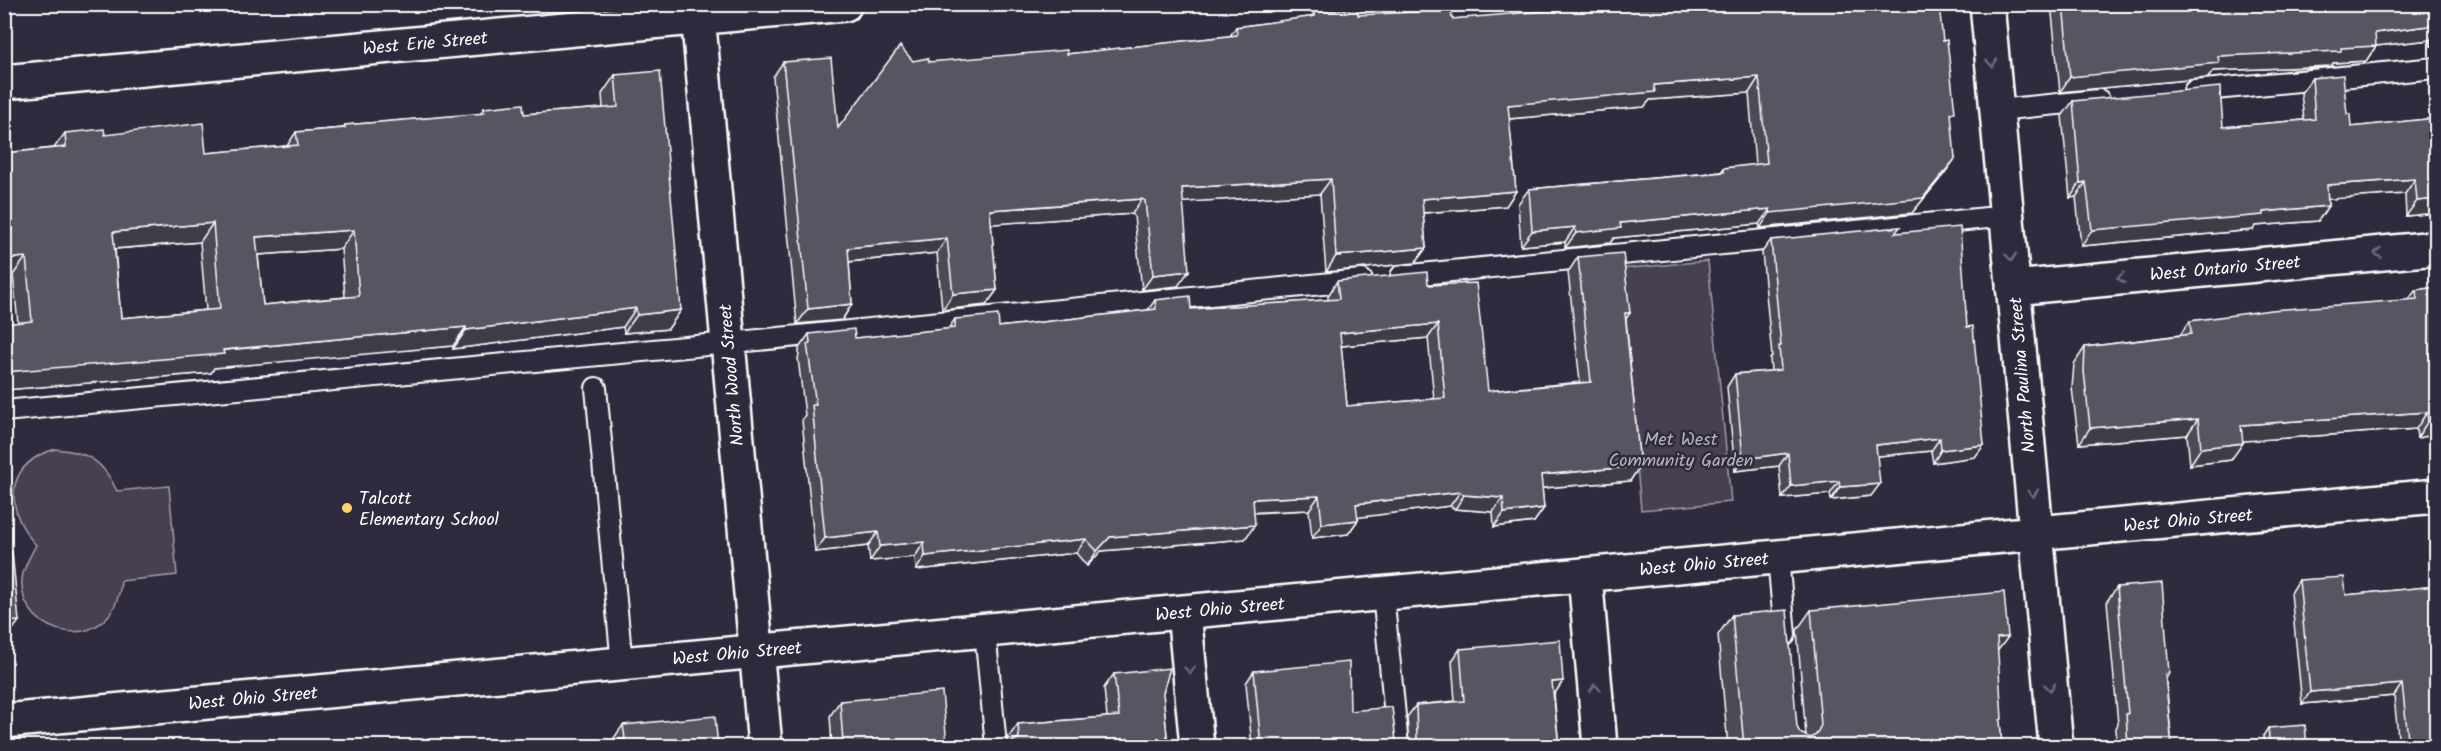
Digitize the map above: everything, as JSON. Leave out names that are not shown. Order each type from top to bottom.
[{"type":"street","name":"West Erie Street","points":[[4,82],[698,11],[845,4]]},
{"type":"street","name":"North Paulina Street","points":[[1987,4],[2056,747]]},
{"type":"street","name":"North Wood Street","points":[[698,11],[765,747]]},
{"type":"street","name":"West Ontario Street","points":[[2013,288],[2436,248]]},
{"type":"street","name":"West Ohio Street","points":[[4,721],[2436,496]]},
{"type":"street","points":[[1585,575],[1600,747]]},
{"type":"street","points":[[1184,612],[1197,747]]},
{"type":"lane","points":[[2179,93],[2436,68]]},
{"type":"lane","points":[[1997,110],[2120,98]]},
{"type":"lane","points":[[4,411],[728,343],[2007,216]]},
{"type":"lane","points":[[596,388],[622,664]]},
{"type":"lane","points":[[1778,557],[1786,651]]},
{"type":"lane","points":[[1383,594],[1398,747]]},
{"type":"lane","points":[[985,631],[996,747]]},
{"type":"green space","name":"Met West Community Garden","points":[[1708,261],[1731,502],[1641,510],[1619,269]]},
{"type":"green space","points":[[55,449],[67,450],[94,460],[106,472],[117,491],[169,486],[177,575],[121,581],[115,606],[102,622],[85,630],[67,631],[49,626],[34,615],[25,599],[22,579],[36,545],[28,535],[16,511],[15,487],[26,465],[38,456]]},
{"type":"building","points":[[1637,4],[1637,7],[1662,4],[1793,4],[1794,9],[1846,4],[1939,4],[1943,41],[1947,40],[1955,112],[1951,113],[1955,159],[1923,198],[1770,213],[1770,209],[1620,223],[1621,228],[1576,233],[1575,227],[1532,231],[1529,189],[1724,172],[1724,168],[1767,163],[1759,77],[1654,85],[1655,92],[1508,105],[1516,191],[1422,199],[1426,248],[1336,256],[1331,179],[1182,188],[1189,271],[1153,275],[1145,201],[1142,199],[990,210],[997,290],[953,294],[947,238],[848,248],[852,304],[808,309],[783,62],[831,58],[838,128],[900,46],[913,61],[928,58],[929,62],[1067,50],[1067,54],[1237,35],[1236,27],[1315,16],[1315,12],[1357,8],[1358,15],[1451,10],[1452,19]]},
{"type":"building","points":[[2063,4],[2436,4],[2436,25],[2375,33],[2376,46],[2341,48],[2341,51],[2218,56],[2219,63],[2070,77]]},
{"type":"building","points":[[660,71],[681,310],[637,315],[636,308],[466,330],[466,327],[223,350],[224,354],[4,372],[4,324],[32,321],[26,257],[4,259],[4,153],[66,147],[65,133],[104,129],[105,135],[203,123],[206,153],[298,145],[296,132],[345,128],[345,125],[485,113],[484,108],[523,104],[524,114],[618,107],[615,75]],"holes":[[[213,223],[220,309],[121,318],[113,232]],[[354,230],[359,296],[263,305],[256,237]]]},
{"type":"building","points":[[2343,75],[2347,114],[2350,114],[2351,127],[2436,118],[2436,199],[2417,201],[2415,179],[2327,185],[2328,206],[2263,212],[2263,215],[2092,230],[2086,182],[2080,183],[2073,101],[2220,87],[2223,127],[2315,119],[2312,78]]},
{"type":"building","points":[[1900,227],[1895,233],[1960,227],[1967,327],[1973,326],[1984,445],[1941,450],[1940,438],[1876,445],[1880,484],[1840,487],[1839,481],[1791,486],[1788,453],[1743,459],[1735,374],[1781,370],[1779,346],[1781,346],[1771,240]]},
{"type":"building","points":[[1623,253],[1630,313],[1625,313],[1640,466],[1541,475],[1544,508],[1504,513],[1503,498],[1464,495],[1460,492],[1356,504],[1358,520],[1322,524],[1319,496],[1253,499],[1255,525],[1110,537],[1097,551],[1086,539],[925,556],[924,542],[880,546],[878,532],[825,538],[812,405],[816,405],[807,344],[810,343],[809,334],[854,329],[855,338],[955,328],[955,319],[998,315],[999,327],[1156,309],[1155,300],[1190,296],[1191,309],[1339,299],[1337,281],[1427,272],[1430,285],[1476,283],[1488,391],[1591,382],[1578,257]],"holes":[[[1438,324],[1445,398],[1347,406],[1340,333]]]},
{"type":"building","points":[[2436,287],[2436,420],[2428,421],[2427,412],[2241,425],[2243,443],[2201,448],[2198,419],[2090,428],[2084,371],[2085,347],[2191,334],[2190,321],[2271,310],[2417,299],[2416,290]]},
{"type":"building","points":[[4,552],[12,552],[19,621],[4,622]]},
{"type":"building","points":[[2344,577],[2346,595],[2436,586],[2436,747],[2409,747],[2402,684],[2310,692],[2299,580]]},
{"type":"building","points":[[2162,583],[2169,673],[2165,674],[2172,747],[2128,747],[2126,714],[2128,714],[2117,587]]},
{"type":"building","points":[[2004,592],[2008,637],[1997,638],[2002,747],[1744,747],[1732,615],[1787,610],[1797,727],[1800,733],[1810,738],[1816,735],[1821,725],[1811,610]]},
{"type":"building","points":[[1560,640],[1563,681],[1552,682],[1559,747],[1261,747],[1254,671],[1349,662],[1350,711],[1392,707],[1396,741],[1408,746],[1417,739],[1416,705],[1464,701],[1460,649]]},
{"type":"building","points":[[1170,668],[1163,693],[1168,747],[852,747],[852,742],[843,743],[840,701],[942,692],[947,744],[997,740],[1008,744],[1019,738],[1018,724],[1119,716],[1114,674]]},
{"type":"building","points":[[715,716],[718,747],[538,747],[625,739],[623,725]]},
{"type":"building","points":[[2305,725],[2307,747],[2270,747],[2268,728]]},
{"type":"place","name":"Talcott Elementary School","points":[[347,508]]}]
